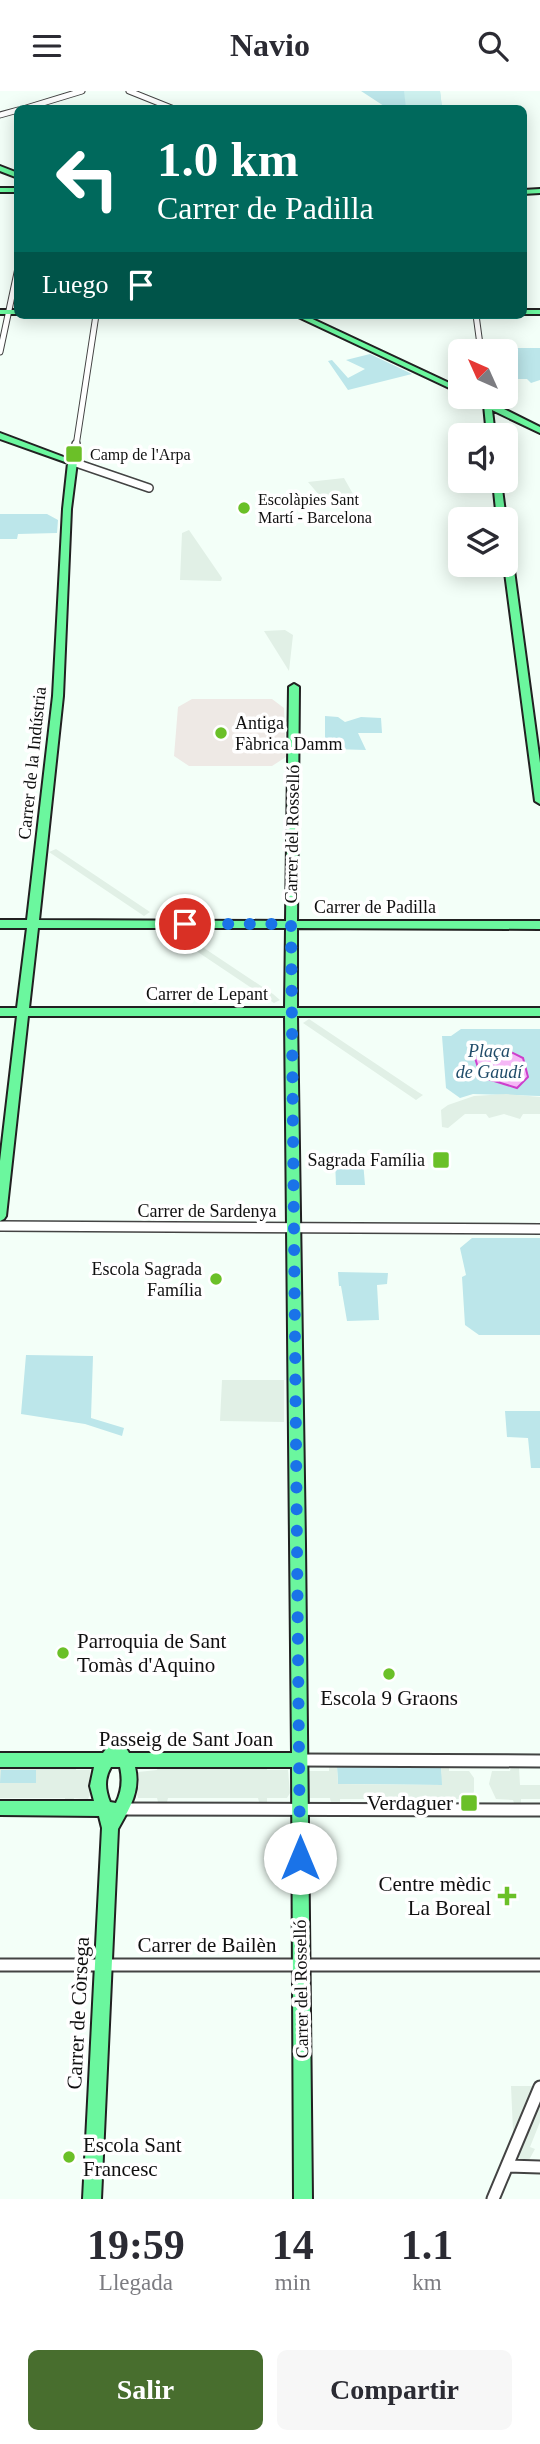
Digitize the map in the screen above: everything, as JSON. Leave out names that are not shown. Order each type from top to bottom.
[{"type":"main road","points":[[306,319],[448,385]]},
{"type":"main road","points":[[324,319],[448,377]]},
{"type":"main road","points":[[373,351],[384,347]]},
{"type":"main road","points":[[504,409],[540,429]]},
{"type":"main road","points":[[511,409],[540,420]]},
{"type":"main road","points":[[0,436],[73,462]]},
{"type":"main road","name":"Carrer de la Indústria","points":[[0,1216],[58,696],[67,509],[73,462]]},
{"type":"main road","points":[[510,577],[540,801]]},
{"type":"main road","name":"Carrer del Rosselló","points":[[294,687],[291,1011],[303,2199]]},
{"type":"main road","name":"Carrer de Padilla","points":[[0,924],[540,925]]},
{"type":"main road","name":"Carrer de Lepant","points":[[0,1012],[540,1012]]},
{"type":"main road","points":[[110,1828],[131,1785],[121,1752]]},
{"type":"main road","name":"Passeig de Sant Joan","points":[[0,1760],[106,1759],[121,1752],[300,1760]]},
{"type":"main road","points":[[106,1759],[96,1784],[110,1828]]},
{"type":"main road","points":[[0,1808],[121,1809]]},
{"type":"main road","name":"Carrer de Còrsega","points":[[92,2199],[110,1828]]},
{"type":"street","points":[[36,105],[82,91]]},
{"type":"street","points":[[129,91],[164,105]]},
{"type":"street","points":[[0,352],[4,312],[14,281]]},
{"type":"street","name":"Carrer de la Indústria","points":[[73,462],[95,319]]},
{"type":"street","points":[[477,319],[479,339]]},
{"type":"street","points":[[73,462],[149,488]]},
{"type":"street","name":"Carrer de Sardenya","points":[[0,1226],[540,1229]]},
{"type":"street","name":"Passeig de Sant Joan","points":[[300,1760],[540,1761]]},
{"type":"street","points":[[121,1809],[540,1810]]},
{"type":"street","name":"Carrer de Bailèn","points":[[0,1965],[540,1965]]},
{"type":"street","points":[[493,2199],[540,2087]]},
{"type":"street","points":[[508,2166],[540,2167]]},
{"type":"shaded area","points":[[404,91],[440,91],[442,105],[406,105]]},
{"type":"shaded area","points":[[344,478],[353,494],[320,496],[308,482]]},
{"type":"shaded area","points":[[189,530],[222,578],[221,581],[180,580],[182,533]]},
{"type":"shaded area","points":[[285,630],[293,635],[289,671],[264,631]]},
{"type":"shaded area","name":"Antiga Fàbrica Damm","points":[[192,699],[272,699],[284,708],[286,757],[272,766],[189,766],[174,756],[178,707]]},
{"type":"shaded area","points":[[56,849],[150,912],[144,916],[49,852]]},
{"type":"shaded area","points":[[177,930],[280,1000],[274,1003],[171,934]]},
{"type":"shaded area","points":[[309,1019],[423,1095],[416,1100],[303,1023]]},
{"type":"shaded area","points":[[491,1049],[505,1049],[523,1058],[528,1077],[517,1088],[481,1077],[475,1058]]},
{"type":"shaded area","points":[[506,1094],[540,1097],[540,1114],[523,1114],[520,1119],[504,1114],[489,1118],[486,1114],[465,1114],[448,1128],[442,1127],[441,1110],[448,1105],[474,1096]]},
{"type":"shaded area","points":[[222,1380],[284,1380],[284,1422],[220,1421]]},
{"type":"shaded area","points":[[0,1765],[76,1766],[76,1770],[90,1770],[91,1792],[88,1799],[74,1798],[73,1802],[65,1802],[65,1798],[0,1798]],"holes":[[[1,1770],[36,1770],[36,1783],[0,1783]]]},
{"type":"shaded area","points":[[158,1766],[267,1766],[267,1770],[288,1770],[290,1793],[287,1798],[267,1798],[267,1802],[259,1802],[258,1798],[168,1798],[167,1802],[158,1802],[157,1798],[138,1798],[135,1787],[138,1772],[157,1770]]},
{"type":"shaded area","points":[[329,1767],[337,1767],[338,1784],[442,1785],[441,1767],[449,1767],[449,1771],[469,1771],[474,1778],[474,1791],[472,1799],[452,1799],[452,1803],[443,1803],[443,1799],[340,1799],[340,1803],[331,1803],[330,1798],[308,1798],[306,1779],[309,1771],[329,1771]]},
{"type":"shaded area","points":[[511,1767],[519,1767],[520,1785],[540,1785],[540,1799],[521,1799],[521,1803],[514,1803],[513,1800],[496,1799],[489,1784],[492,1771],[510,1771]]},
{"type":"shaded area","points":[[511,2086],[536,2086],[518,2131],[513,2131]]},
{"type":"shaded area","points":[[540,2097],[540,2122],[530,2147],[535,2149],[525,2162],[517,2152]]},
{"type":"green space","points":[[361,91],[440,91],[442,105],[382,105]]},
{"type":"green space","points":[[518,348],[540,348],[540,380],[531,383],[527,379],[518,379]]},
{"type":"green space","points":[[370,354],[412,374],[348,390],[328,361],[332,360],[348,378],[365,369],[346,360]]},
{"type":"green space","points":[[0,514],[47,514],[58,520],[57,533],[18,534],[17,539],[0,539]]},
{"type":"green space","points":[[325,716],[338,717],[345,722],[361,717],[381,718],[382,733],[358,733],[366,750],[332,749],[332,753],[325,753]]},
{"type":"green space","name":"Plaça de Gaudí","points":[[461,1029],[540,1029],[540,1096],[473,1094],[460,1098],[446,1088],[442,1036],[451,1036]]},
{"type":"green space","points":[[335,1161],[363,1161],[365,1185],[336,1185]]},
{"type":"green space","points":[[472,1238],[540,1238],[540,1335],[479,1335],[465,1325],[462,1277],[466,1275],[460,1248]]},
{"type":"green space","points":[[338,1272],[388,1273],[387,1284],[377,1285],[379,1320],[347,1321]]},
{"type":"green space","points":[[26,1355],[93,1356],[91,1418],[124,1428],[122,1436],[85,1424],[21,1414]]},
{"type":"green space","points":[[505,1411],[540,1411],[540,1468],[531,1468],[528,1438],[507,1437]]},
{"type":"green space","points":[[0,1765],[68,1766],[67,1784],[0,1783]]},
{"type":"green space","points":[[337,1767],[441,1767],[443,1785],[338,1784]]},
{"type":"place","name":"Camp de l'Arpa","points":[[74,454]]},
{"type":"place","name":"Escolàpies Sant Martí - Barcelona","points":[[244,508]]},
{"type":"place","name":"Antiga Fàbrica Damm","points":[[221,733]]},
{"type":"place","name":"Sagrada Família","points":[[441,1160]]},
{"type":"place","name":"Escola Sagrada Família","points":[[216,1279]]},
{"type":"place","name":"Parroquia de Sant Tomàs d'Aquino","points":[[63,1653]]},
{"type":"place","name":"Escola 9 Graons","points":[[389,1674]]},
{"type":"place","name":"Verdaguer","points":[[469,1803]]},
{"type":"place","name":"Centre mèdic La Boreal","points":[[507,1896]]},
{"type":"place","name":"Escola Sant Francesc","points":[[69,2157]]},
{"type":"route","points":[[185,924],[291,924],[300,1858]]}]
